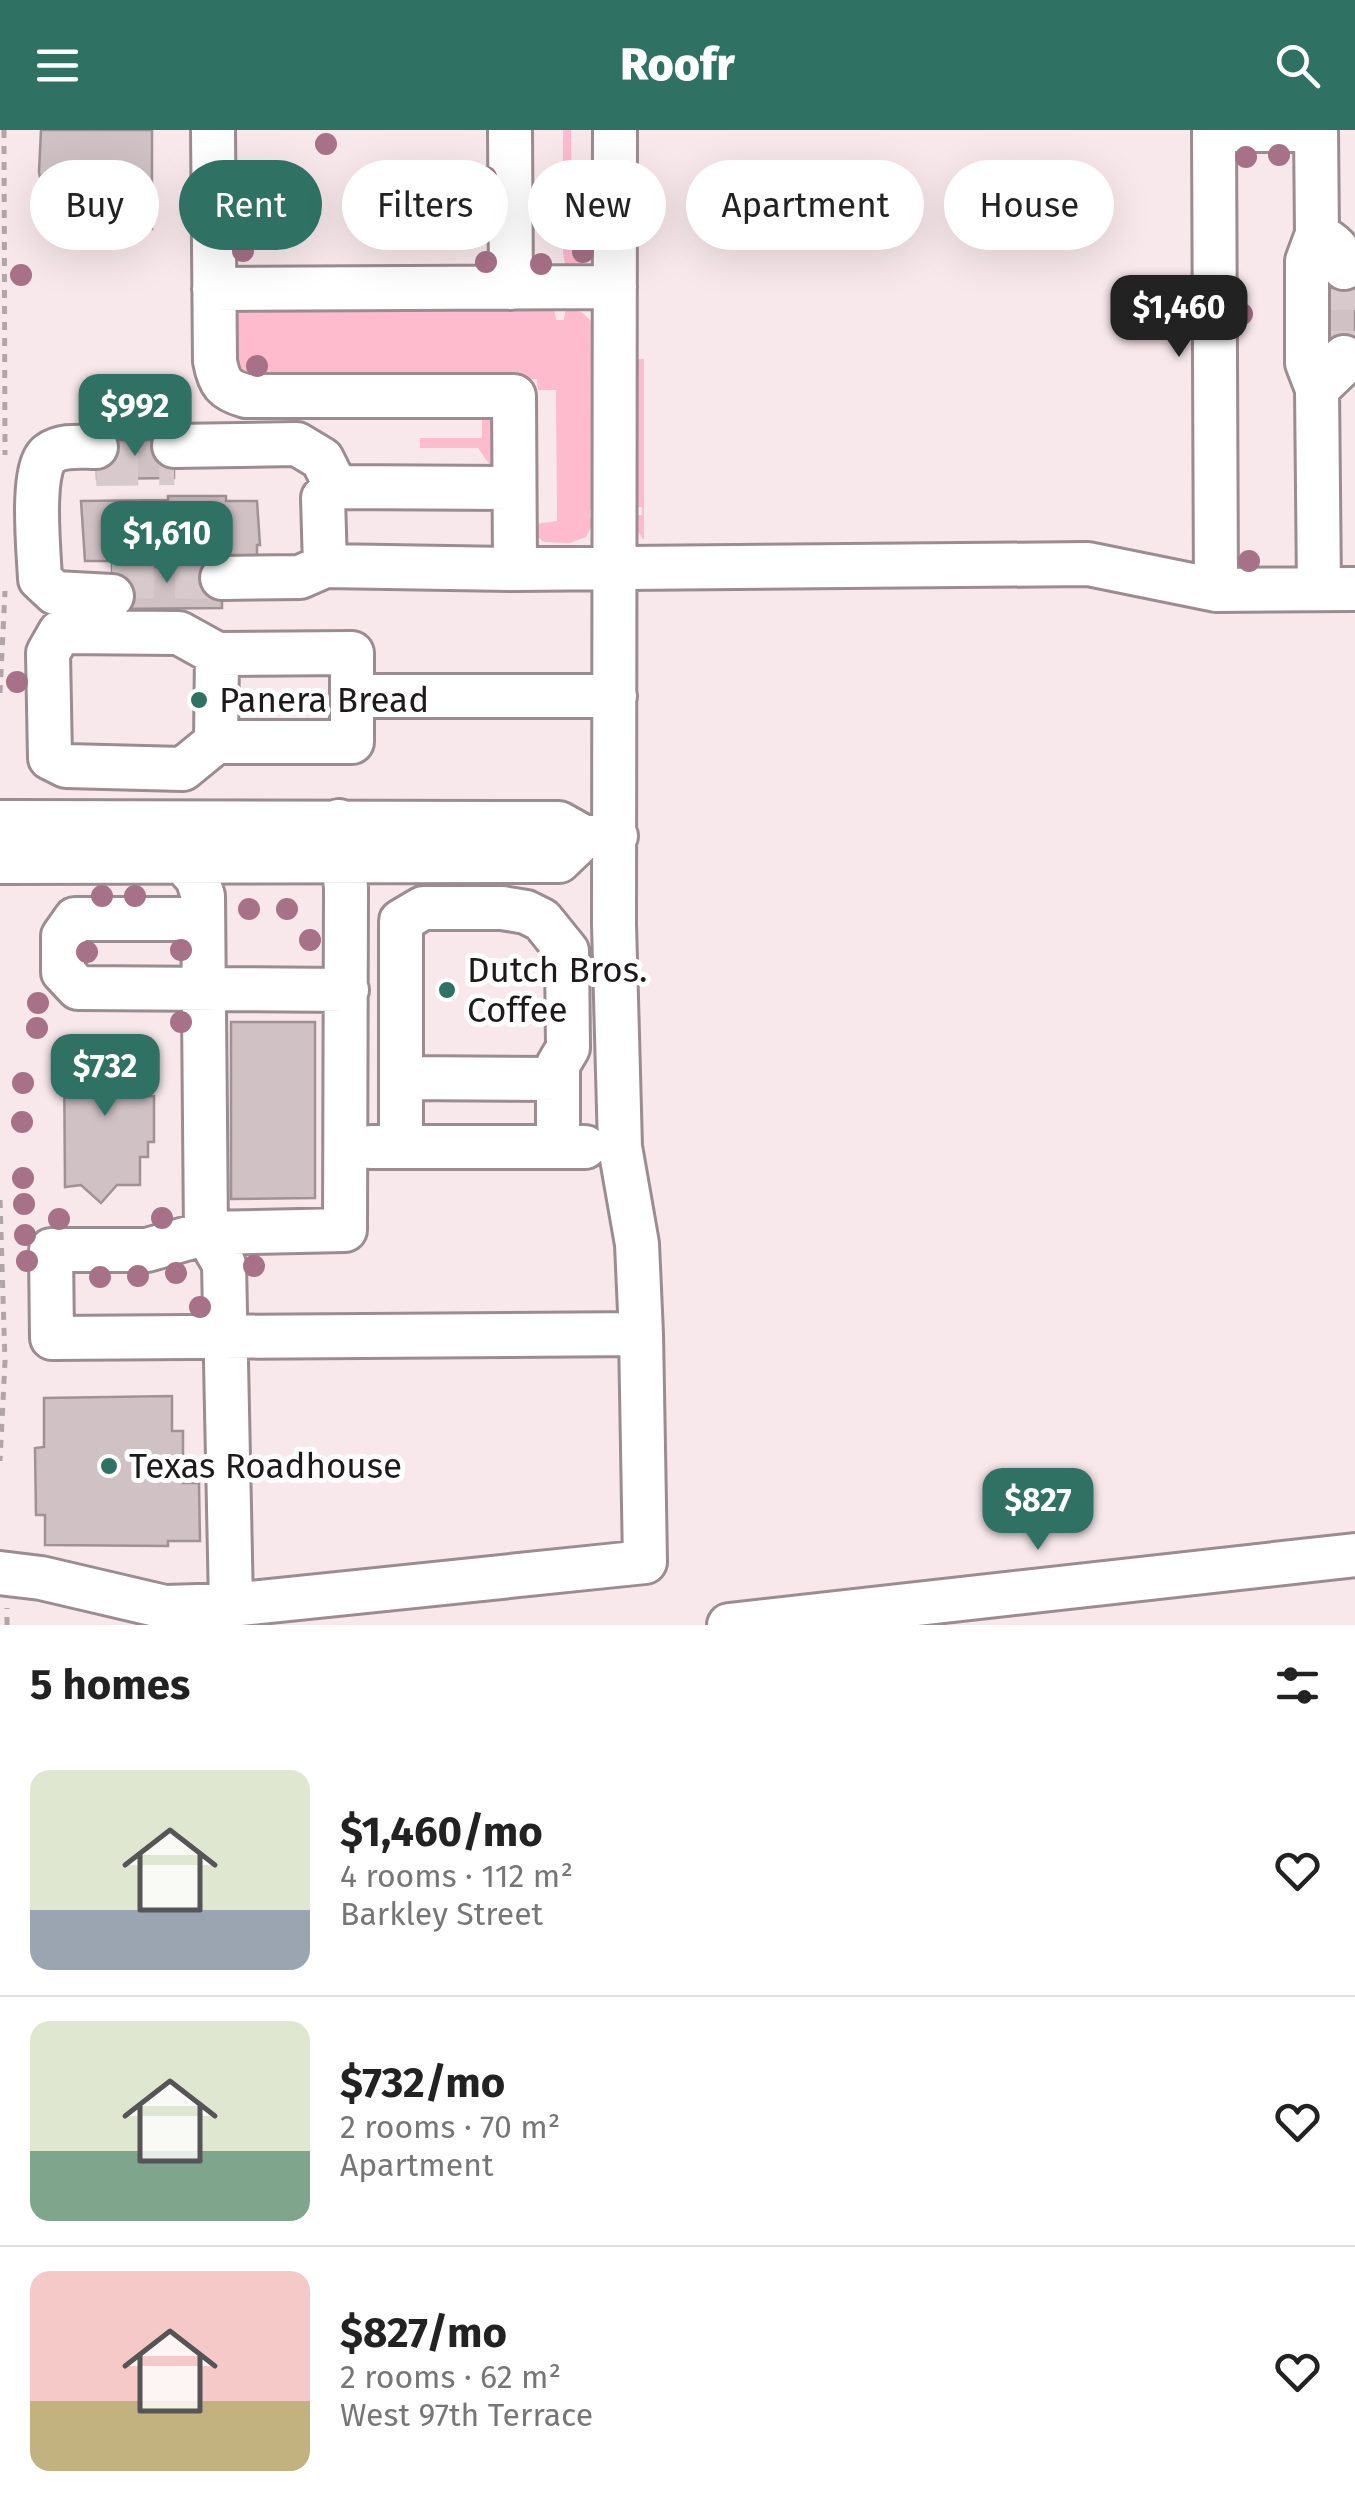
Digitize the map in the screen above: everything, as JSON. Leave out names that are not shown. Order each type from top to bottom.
[{"type":"street","points":[[213,130],[215,361],[219,381],[228,391],[246,396],[514,396],[515,569]]},
{"type":"street","points":[[510,130],[511,288]]},
{"type":"street","points":[[0,1573],[41,1578],[165,1607],[231,1605],[645,1562],[637,1244],[620,1148],[614,924],[600,837],[615,696],[615,130]]},
{"type":"street","points":[[222,587],[273,577],[300,577],[325,566],[515,569],[1088,564],[1216,590],[1337,589],[1317,388],[1307,362],[1307,261],[1317,234],[1316,130],[1214,130],[1216,590]]},
{"type":"street","points":[[1317,234],[1337,246],[1344,268]]},
{"type":"street","points":[[214,289],[616,287]]},
{"type":"street","points":[[1317,388],[1341,366],[1344,357]]},
{"type":"street","points":[[174,455],[290,462],[336,488],[514,488]]},
{"type":"street","points":[[96,456],[69,465],[57,476],[58,558],[61,566],[73,573],[112,586]]},
{"type":"street","points":[[325,566],[324,498],[336,488]]},
{"type":"street","points":[[60,632],[179,633],[217,654],[352,653],[352,696],[352,742],[216,742],[183,769],[66,766],[50,758],[48,653],[60,632]]},
{"type":"street","points":[[216,742],[217,654]]},
{"type":"street","points":[[352,696],[615,696]]},
{"type":"street","points":[[0,822],[340,841]]},
{"type":"street","points":[[0,862],[182,861],[340,841],[560,823],[600,837]]},
{"type":"street","points":[[340,841],[346,888],[346,1230],[206,1233],[147,1250],[52,1250],[52,1338],[642,1334]]},
{"type":"street","points":[[182,861],[197,878],[203,896],[206,1233],[224,1264],[231,1605]]},
{"type":"street","points":[[203,919],[75,919],[63,936],[63,972],[78,988],[347,990]]},
{"type":"street","points":[[401,1148],[401,948],[428,931],[520,932],[540,954],[543,1050],[558,1072],[558,1148]]},
{"type":"street","points":[[401,1078],[558,1072]]},
{"type":"street","points":[[346,1148],[620,1148]]},
{"type":"street","points":[[729,1625],[1355,1555]]},
{"type":"path","points":[[4,130],[4,469]]},
{"type":"path","points":[[0,693],[5,583]]},
{"type":"path","points":[[0,1200],[5,1360],[0,1462]]},
{"type":"shaded area","points":[[563,130],[571,130],[571,160],[563,160]]},
{"type":"shaded area","points":[[596,251],[580,265],[566,269],[563,253]]},
{"type":"shaded area","points":[[553,303],[556,320],[564,320],[566,306],[583,313],[594,324],[597,509],[590,509],[590,517],[596,517],[586,537],[570,543],[544,542],[536,524],[557,521],[556,390],[538,390],[537,379],[236,375],[232,306]]},
{"type":"shaded area","points":[[632,359],[644,359],[644,540],[635,528],[635,515],[642,515],[642,507],[635,507]]},
{"type":"shaded area","points":[[482,415],[491,417],[494,423],[494,471],[478,448],[420,448],[420,438],[482,438]]},
{"type":"building","points":[[41,130],[152,130],[152,160],[40,160]]},
{"type":"building","points":[[1325,268],[1355,268],[1355,357],[1326,357]]},
{"type":"building","points":[[96,440],[174,440],[174,478],[97,479]]},
{"type":"building","points":[[168,496],[226,496],[226,501],[257,501],[257,561],[185,561],[185,567],[147,567],[147,561],[85,561],[81,501],[168,500]]},
{"type":"building","points":[[112,561],[147,561],[147,567],[185,567],[185,561],[222,561],[222,608],[112,609]]},
{"type":"building","points":[[231,1022],[315,1022],[315,1198],[231,1199]]},
{"type":"building","points":[[99,1036],[115,1053],[138,1053],[138,1082],[148,1082],[149,1096],[154,1096],[154,1142],[148,1142],[148,1157],[140,1157],[140,1185],[117,1185],[101,1203],[81,1185],[65,1187],[64,1051],[81,1054]]},
{"type":"building","name":"Texas Roadhouse","points":[[172,1396],[172,1431],[183,1431],[183,1483],[199,1483],[200,1541],[168,1541],[168,1546],[45,1545],[45,1515],[36,1515],[35,1448],[44,1447],[44,1398]]},
{"type":"tunnel","points":[[1344,268],[1344,357]]},
{"type":"tunnel","points":[[96,465],[174,464]]},
{"type":"tunnel","points":[[112,577],[222,578]]},
{"type":"place","name":"Panera Bread","points":[[199,700]]},
{"type":"place","name":"Dutch Bros. Coffee","points":[[447,990]]},
{"type":"place","name":"Texas Roadhouse","points":[[109,1466]]}]
